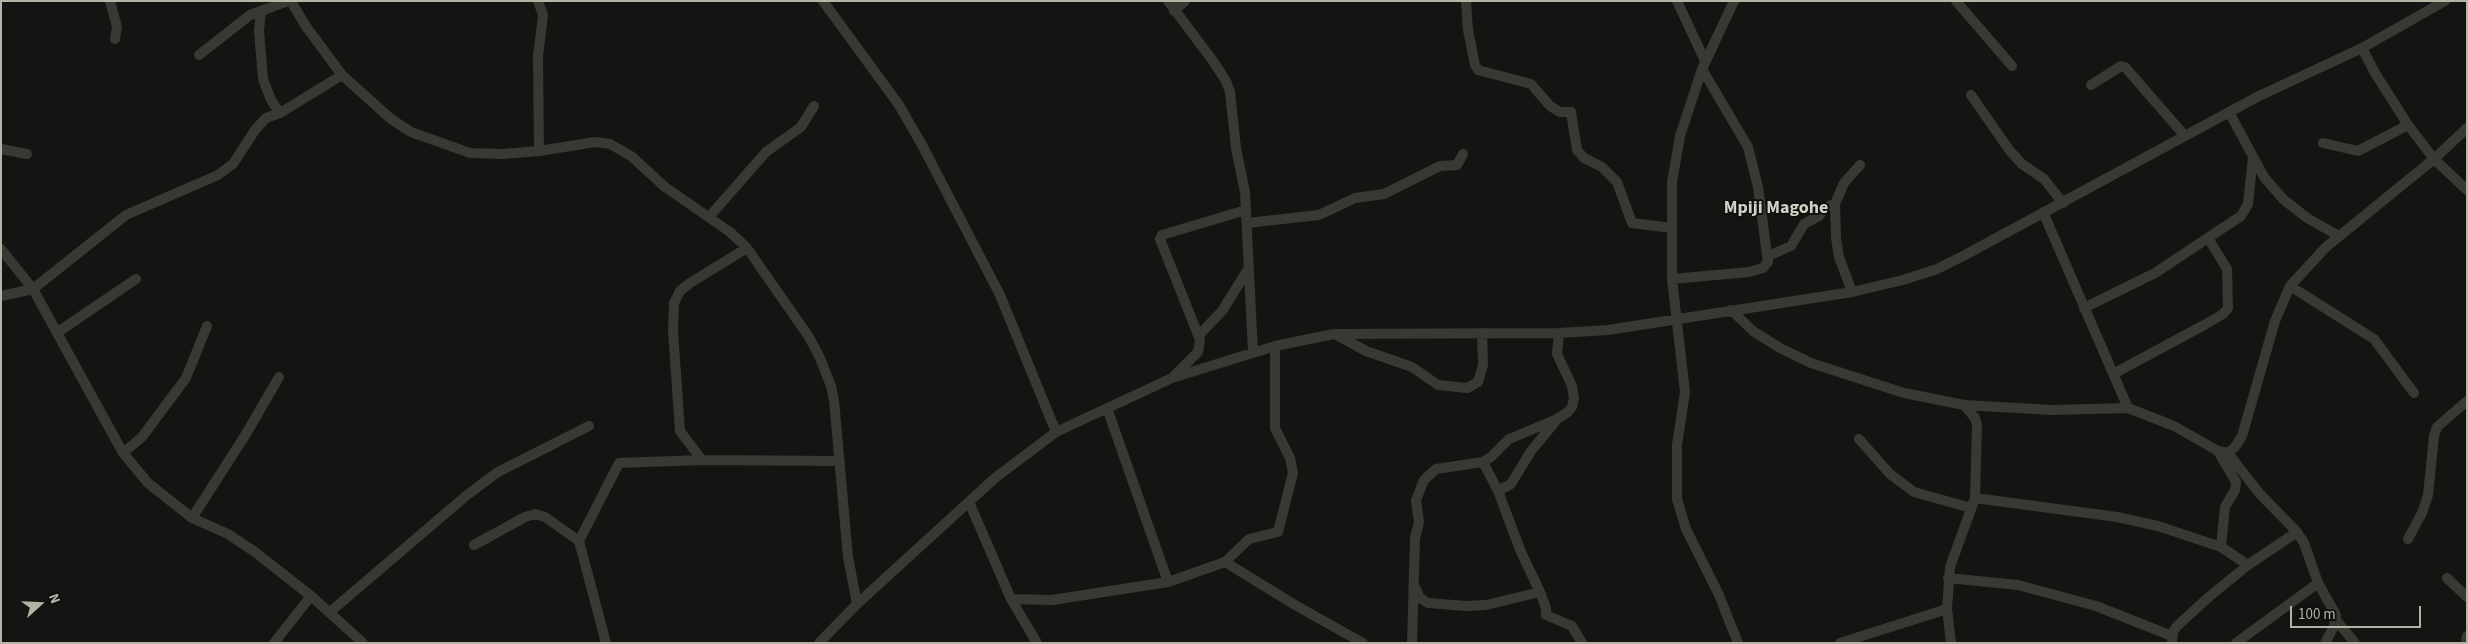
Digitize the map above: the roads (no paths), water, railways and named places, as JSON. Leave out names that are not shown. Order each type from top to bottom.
[{"type":"street","points":[[110,1],[117,27],[115,38]]},
{"type":"street","points":[[199,55],[234,25],[261,11],[290,1],[316,42],[342,75],[391,119],[411,132],[470,153],[502,154],[539,151],[596,142],[610,144],[631,156],[686,204],[730,232],[747,248],[809,337],[820,358],[834,400],[848,557],[856,604]]},
{"type":"street","points":[[538,1],[542,15],[538,56],[539,151]]},
{"type":"street","points":[[823,1],[899,105],[922,145],[1000,295],[1056,432]]},
{"type":"street","points":[[1168,1],[1226,81],[1245,192],[1247,271],[1253,352]]},
{"type":"street","points":[[1174,10],[1185,1]]},
{"type":"street","points":[[1466,1],[1468,30],[1475,65],[1478,70],[1531,84],[1550,106],[1560,112],[1571,112],[1577,150],[1584,158],[1602,167],[1617,182],[1632,223],[1672,228]]},
{"type":"street","points":[[1672,278],[1749,272],[1766,266],[1768,256],[1758,187],[1748,147],[1704,65],[1677,1]]},
{"type":"street","points":[[1734,1],[1704,65],[1680,136],[1672,182],[1672,278],[1675,320],[1685,392],[1676,445],[1677,499],[1686,529],[1719,595],[1738,643]]},
{"type":"street","points":[[1956,1],[2012,66]]},
{"type":"street","points":[[819,643],[856,604],[995,478],[1056,432],[1172,378],[1275,346],[1334,334],[1558,333],[1608,330],[1852,292],[1903,280],[1937,269],[2063,203],[2108,176],[2229,112],[2362,48],[2445,1]]},
{"type":"street","points":[[261,11],[259,31],[263,79],[270,100],[280,113]]},
{"type":"street","points":[[2362,48],[2375,73],[2408,125],[2434,159],[2467,190]]},
{"type":"street","points":[[2091,85],[2121,66],[2125,67],[2185,136]]},
{"type":"street","points":[[1,296],[32,289],[126,214],[218,175],[233,164],[255,130],[266,118],[280,113],[342,75]]},
{"type":"street","points":[[1971,95],[2010,151],[2022,164],[2044,179],[2063,203]]},
{"type":"street","points":[[709,217],[766,152],[801,127],[814,106]]},
{"type":"street","points":[[2229,112],[2264,177],[2283,199],[2307,218],[2339,236]]},
{"type":"street","points":[[2323,143],[2358,151],[2408,125]]},
{"type":"street","points":[[2223,452],[2235,447],[2242,436],[2275,322],[2290,286],[2339,236],[2434,159],[2467,128]]},
{"type":"street","points":[[1,149],[27,154]]},
{"type":"street","points":[[1246,223],[1320,216],[1355,198],[1384,194],[1440,166],[1457,165],[1463,154]]},
{"type":"street","points":[[2084,308],[2155,273],[2242,216],[2246,210],[2253,157]]},
{"type":"street","points":[[1852,292],[1839,257],[1836,238],[1836,204],[1844,183],[1860,164]]},
{"type":"street","points":[[1768,256],[1791,246],[1804,224],[1819,216],[1826,207],[1836,204]]},
{"type":"street","points":[[1172,378],[1198,352],[1199,335],[1160,239],[1162,235],[1246,210]]},
{"type":"street","points":[[2043,212],[2128,408]]},
{"type":"street","points":[[2113,374],[2206,324],[2223,314],[2228,308],[2227,269],[2208,238]]},
{"type":"street","points":[[702,460],[680,431],[672,331],[674,303],[680,291],[690,283],[747,248]]},
{"type":"street","points":[[1,249],[32,289],[58,332],[122,452],[148,483],[192,518],[228,534],[255,552],[330,612],[363,643]]},
{"type":"street","points":[[1199,335],[1222,311],[1247,271]]},
{"type":"street","points":[[58,332],[136,279]]},
{"type":"street","points":[[2290,286],[2374,339],[2414,393]]},
{"type":"street","points":[[1731,310],[1753,331],[1780,348],[1811,363],[1904,393],[1964,405],[2052,410],[2128,408],[2174,426],[2223,452],[2297,532],[2304,543],[2318,583],[2336,615],[2336,620],[2325,643]]},
{"type":"street","points":[[122,452],[142,437],[186,378],[207,326]]},
{"type":"street","points":[[1334,334],[1366,351],[1412,367],[1438,385],[1467,388],[1478,382],[1483,366],[1482,333]]},
{"type":"street","points":[[1498,491],[1511,484],[1531,451],[1557,419],[1572,407],[1574,398],[1572,386],[1557,354],[1558,333]]},
{"type":"street","points":[[1011,599],[1052,600],[1168,582],[1225,562],[1249,539],[1278,532],[1293,473],[1290,458],[1275,428],[1275,346]]},
{"type":"street","points":[[192,518],[246,434],[278,377]]},
{"type":"street","points":[[2408,539],[2422,513],[2428,495],[2434,436],[2437,427],[2467,401]]},
{"type":"street","points":[[1951,643],[1947,609],[1948,578],[1956,549],[1975,498],[1977,425],[1972,413],[1964,405]]},
{"type":"street","points":[[1107,408],[1168,582]]},
{"type":"street","points":[[1412,643],[1415,538],[1419,522],[1416,500],[1424,480],[1436,469],[1483,462],[1510,439],[1557,419]]},
{"type":"street","points":[[330,612],[467,494],[498,472],[589,426]]},
{"type":"street","points":[[1859,439],[1890,474],[1914,492],[1971,508]]},
{"type":"street","points":[[2221,547],[2225,507],[2235,490],[2236,482],[2223,452]]},
{"type":"street","points":[[579,541],[619,463],[702,460],[838,461]]},
{"type":"street","points":[[1483,462],[1498,491],[1521,552],[1540,592],[1546,608],[1546,615],[1572,626],[1582,643]]},
{"type":"street","points":[[1975,498],[2118,517],[2158,526],[2221,547],[2248,565]]},
{"type":"street","points":[[969,502],[1011,599],[1037,643]]},
{"type":"street","points":[[474,545],[525,517],[536,514],[545,517],[579,541],[606,643]]},
{"type":"street","points":[[1948,578],[2018,585],[2096,606],[2172,639],[2177,626],[2248,565],[2297,532]]},
{"type":"street","points":[[1225,562],[1288,601],[1362,643]]},
{"type":"street","points":[[2447,578],[2467,597]]},
{"type":"street","points":[[2236,643],[2318,583]]},
{"type":"street","points":[[1415,587],[1420,598],[1428,603],[1466,606],[1486,606],[1540,592]]},
{"type":"street","points":[[274,643],[311,596]]},
{"type":"street","points":[[1840,643],[1947,609]]},
{"type":"street","points":[[2336,620],[2355,643]]},
{"type":"street","points":[[2466,643],[2467,636]]},
{"type":"district","name":"Mpiji Magohe","points":[[1776,209]]}]
